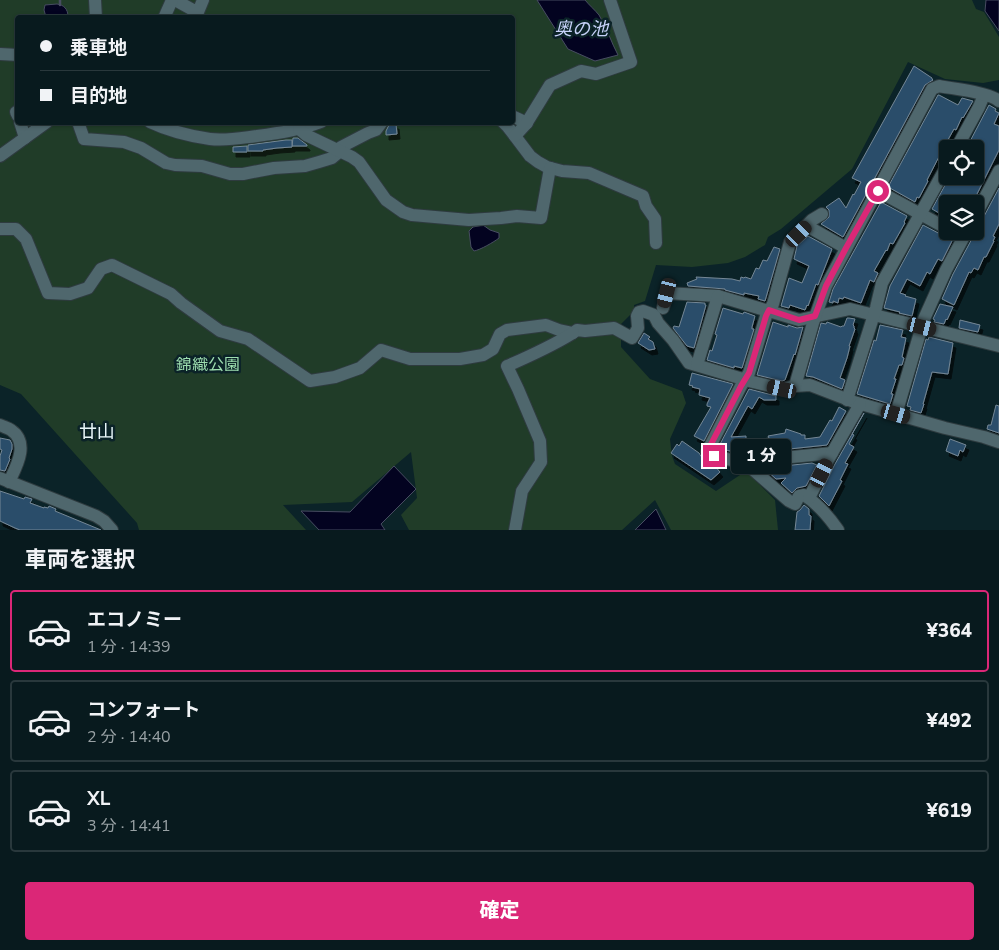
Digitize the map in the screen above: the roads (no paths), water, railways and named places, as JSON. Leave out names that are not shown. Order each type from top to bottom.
[{"type":"street","points":[[95,0],[96,15]]},
{"type":"street","points":[[165,15],[172,0]]},
{"type":"street","points":[[176,0],[193,10],[199,10]]},
{"type":"street","points":[[515,136],[527,123],[550,85],[581,71],[596,74],[630,62],[610,0]]},
{"type":"street","points":[[0,54],[15,55]]},
{"type":"street","points":[[794,386],[826,286],[932,89],[938,86],[984,95],[999,101]]},
{"type":"street","points":[[961,140],[984,95]]},
{"type":"street","points":[[515,117],[527,123]]},
{"type":"street","points":[[21,125],[25,138]]},
{"type":"street","points":[[0,156],[43,125]]},
{"type":"street","points":[[79,125],[84,139],[124,142],[141,148],[166,163],[202,166],[230,174],[305,166],[332,158],[338,154],[341,147],[376,130],[380,125]]},
{"type":"street","points":[[506,125],[530,156],[538,162],[562,171],[589,173],[643,196],[646,206],[655,219],[656,243]]},
{"type":"street","points":[[168,126],[210,139],[226,140],[283,133],[299,126],[306,135],[359,162],[386,200],[403,212],[412,215],[469,220],[517,216],[541,218],[550,168]]},
{"type":"street","points":[[984,200],[999,172]]},
{"type":"street","points":[[809,498],[832,453],[854,402],[882,283],[939,180]]},
{"type":"street","points":[[878,191],[939,224]]},
{"type":"street","points":[[822,214],[790,242],[773,304],[766,316],[749,373],[707,452],[732,461],[832,453]]},
{"type":"street","points":[[807,226],[846,248]]},
{"type":"street","points":[[0,229],[16,229],[26,239],[48,293],[70,294],[88,288],[101,269],[112,265],[170,294],[220,331],[248,339],[310,381],[335,377],[360,368],[382,350],[410,359],[460,359],[484,355],[493,349],[500,334],[507,330],[546,325],[573,333]]},
{"type":"street","points":[[896,414],[922,327],[946,270],[962,240]]},
{"type":"street","points":[[664,308],[667,293],[718,296],[799,320],[850,309],[999,346]]},
{"type":"street","points":[[697,365],[718,296]]},
{"type":"street","points":[[515,530],[522,491],[541,462],[540,440],[507,366],[549,347],[577,330],[614,328],[632,338],[638,328],[637,316],[639,312],[654,315],[689,363],[782,389],[810,385],[854,402],[999,442]]},
{"type":"street","points":[[0,426],[16,434],[21,447],[20,456],[5,480],[96,516],[104,521],[112,530]]},
{"type":"street","points":[[748,461],[751,468],[789,501],[795,504],[799,496],[804,495],[809,498],[826,514],[838,530]]},
{"type":"water","name":"奥の池","points":[[537,0],[585,0],[599,15],[618,55],[595,61],[568,49]]},
{"type":"water","points":[[986,0],[999,0],[999,31],[985,11]]},
{"type":"water","points":[[45,5],[62,5],[68,15],[45,15]]},
{"type":"water","points":[[483,225],[499,233],[499,238],[487,246],[474,251],[471,247],[469,231],[473,227]]},
{"type":"water","points":[[394,466],[416,489],[381,524],[385,530],[319,530],[301,511],[350,512]]},
{"type":"water","points":[[656,509],[666,530],[635,530]]},
{"type":"waterway","points":[[60,0],[60,5]]},
{"type":"district","name":"廿山","points":[[97,432]]},
{"type":"park label","name":"錦織公園","points":[[208,365]]}]
